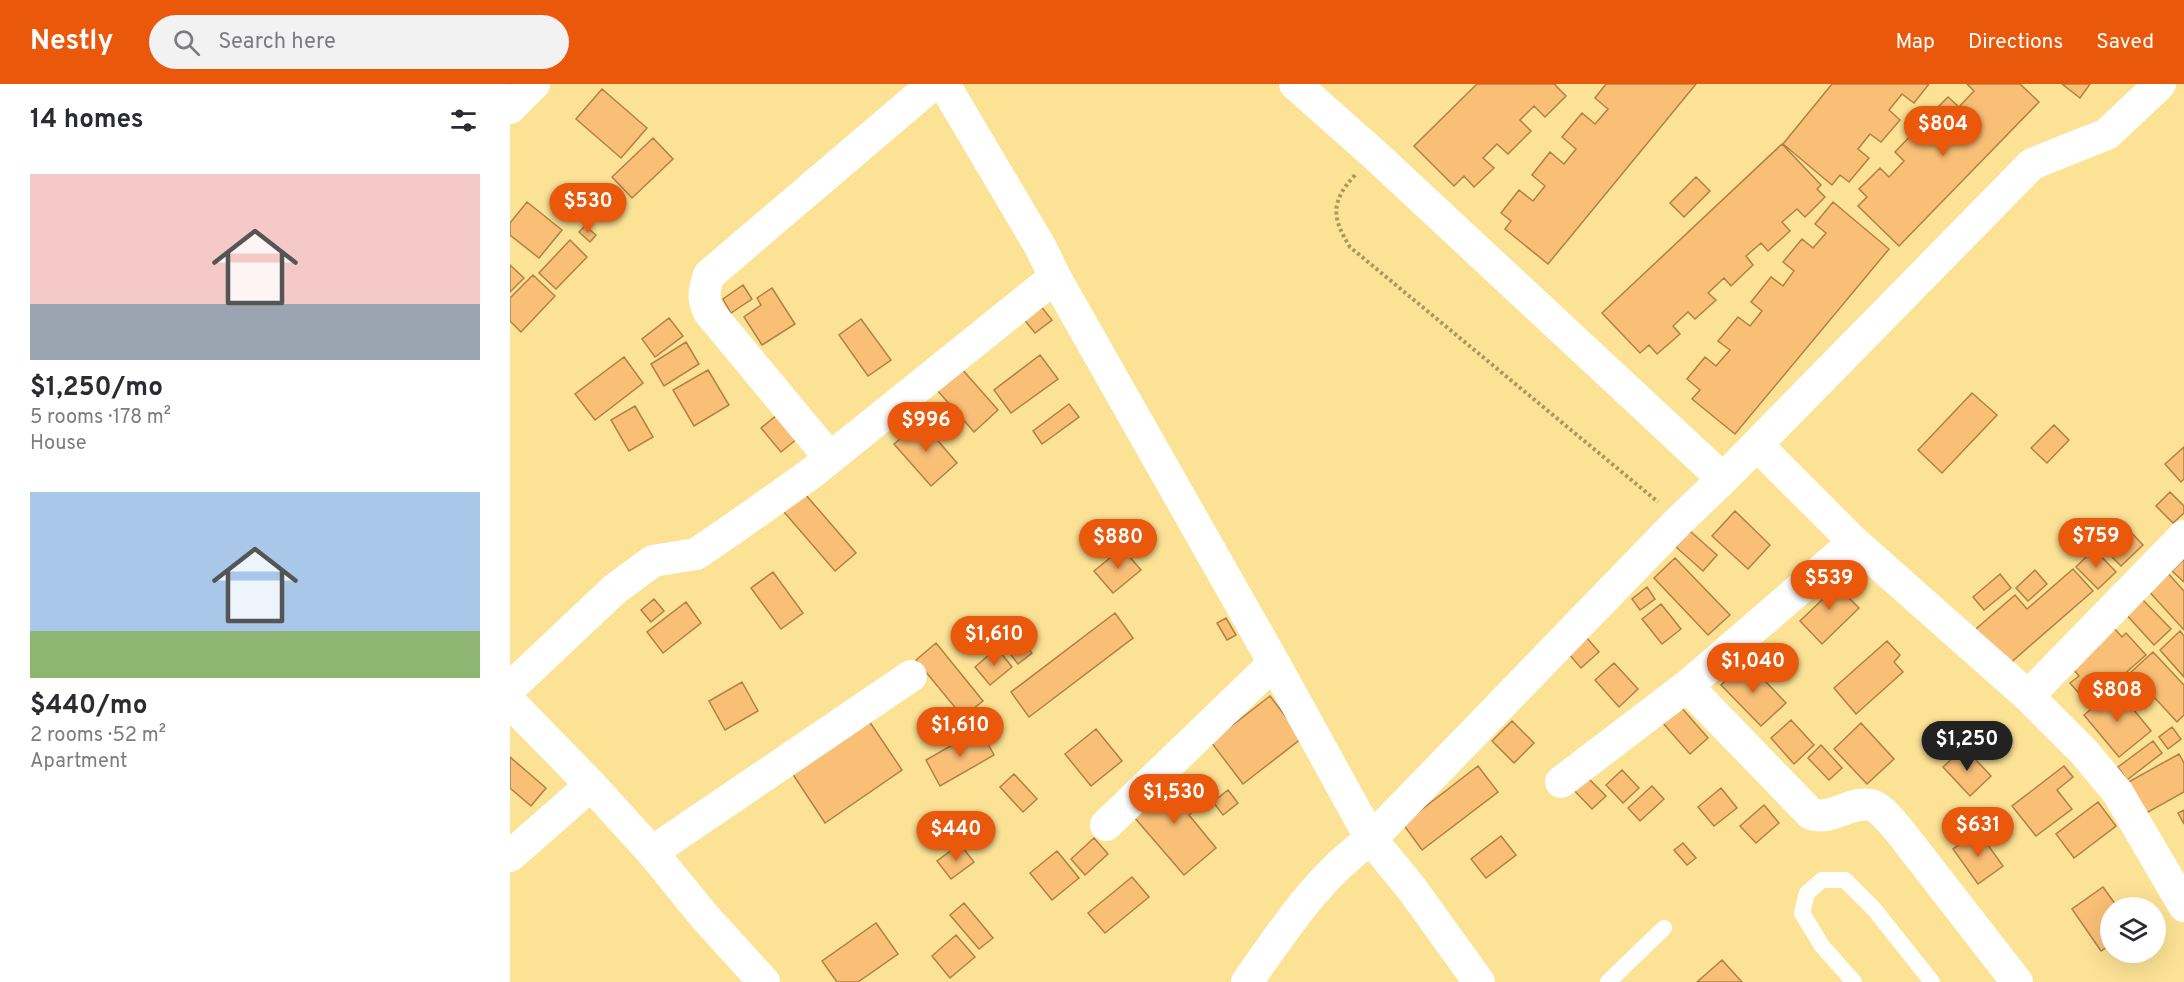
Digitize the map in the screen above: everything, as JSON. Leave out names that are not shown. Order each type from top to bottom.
[{"type":"street","points":[[510,108],[534,84]]},
{"type":"street","points":[[830,458],[709,312],[704,301],[704,290],[709,275],[933,84]]},
{"type":"street","points":[[944,84],[1041,248],[1055,277],[1371,839],[1412,889],[1479,982]]},
{"type":"street","points":[[1295,84],[1374,154],[1724,479]]},
{"type":"street","points":[[1247,982],[1311,892],[1347,855],[1371,839],[1680,520],[1724,479],[2032,164],[2107,134],[2160,84]]},
{"type":"street","points":[[510,688],[615,589],[654,561],[696,554],[808,475],[1055,277]]},
{"type":"street","points":[[1757,445],[1854,542],[2028,696],[2084,752],[2118,793],[2184,906]]},
{"type":"street","points":[[2028,696],[2184,536]]},
{"type":"street","points":[[1561,782],[1687,686],[1854,542]]},
{"type":"street","points":[[1106,825],[1274,663]]},
{"type":"street","points":[[652,852],[911,676]]},
{"type":"street","points":[[1687,686],[1811,814],[1821,818],[1850,808],[1870,805],[1876,808],[1898,829],[2017,982]]},
{"type":"street","points":[[510,702],[652,852],[704,916],[764,982]]},
{"type":"street","points":[[510,856],[591,785]]},
{"type":"lane","points":[[1854,982],[1822,946],[1802,913],[1807,893],[1822,880],[1845,880],[1874,909],[1932,982]]},
{"type":"lane","points":[[1608,982],[1664,928]]},
{"type":"path","points":[[1374,154],[1342,190],[1336,208],[1338,229],[1350,247],[1680,520]]},
{"type":"building","points":[[1477,84],[1556,84],[1566,96],[1545,117],[1534,106],[1520,120],[1531,131],[1508,154],[1497,144],[1483,158],[1494,168],[1474,187],[1464,176],[1454,186],[1414,146]]},
{"type":"building","points":[[1606,84],[1696,84],[1548,264],[1505,229],[1511,221],[1501,213],[1519,190],[1533,201],[1545,186],[1532,175],[1550,152],[1564,164],[1576,149],[1562,137],[1582,113],[1595,124],[1608,109],[1595,98]]},
{"type":"building","points":[[1832,84],[1929,84],[1914,103],[1902,94],[1889,110],[1900,120],[1881,142],[1870,134],[1858,149],[1869,158],[1849,182],[1840,175],[1832,185],[1783,144]]},
{"type":"building","points":[[1967,84],[2020,84],[2039,102],[1899,246],[1858,206],[1867,197],[1859,189],[1880,168],[1889,177],[1904,161],[1895,152],[1914,132],[1924,142],[1939,126],[1929,116],[1948,97],[1959,107],[1974,91]]},
{"type":"building","points":[[2062,84],[2090,84],[2080,98]]},
{"type":"building","points":[[602,89],[647,128],[621,158],[576,119]]},
{"type":"building","points":[[653,138],[673,159],[632,198],[612,177]]},
{"type":"building","points":[[1782,144],[1821,185],[1817,189],[1825,197],[1805,217],[1797,209],[1782,222],[1790,231],[1768,251],[1761,243],[1746,256],[1753,265],[1731,286],[1724,278],[1708,293],[1716,300],[1695,319],[1688,312],[1673,326],[1680,334],[1657,354],[1649,345],[1640,353],[1602,313]]},
{"type":"building","points":[[1696,177],[1710,191],[1684,217],[1670,203]]},
{"type":"building","points":[[527,202],[562,230],[539,258],[510,235],[510,223]]},
{"type":"building","points":[[1833,202],[1889,249],[1735,434],[1692,399],[1700,390],[1687,379],[1705,357],[1716,366],[1730,350],[1718,341],[1738,317],[1750,326],[1762,311],[1751,302],[1771,277],[1783,286],[1794,271],[1783,262],[1802,239],[1813,248],[1826,233],[1815,224]]},
{"type":"building","points":[[585,226],[596,235],[590,242],[579,232]]},
{"type":"building","points":[[570,240],[587,257],[556,289],[539,273]]},
{"type":"building","points":[[510,265],[524,278],[510,292]]},
{"type":"building","points":[[533,275],[555,296],[521,332],[510,321],[510,298]]},
{"type":"building","points":[[743,285],[752,299],[731,313],[723,299]]},
{"type":"building","points":[[772,288],[795,324],[762,345],[744,317],[761,305],[757,298]]},
{"type":"building","points":[[1035,299],[1052,320],[1035,333],[1018,312]]},
{"type":"building","points":[[669,318],[683,336],[655,357],[642,339]]},
{"type":"building","points":[[861,319],[891,360],[868,376],[839,335]]},
{"type":"building","points":[[686,342],[699,364],[664,386],[651,364]]},
{"type":"building","points":[[1040,355],[1058,379],[1011,413],[994,390]]},
{"type":"building","points":[[624,357],[643,383],[595,420],[575,394]]},
{"type":"building","points":[[961,368],[998,410],[974,432],[937,390]]},
{"type":"building","points":[[708,370],[729,405],[694,426],[673,390]]},
{"type":"building","points":[[1972,393],[1997,415],[1942,473],[1918,450]]},
{"type":"building","points":[[1069,404],[1079,417],[1042,444],[1033,431]]},
{"type":"building","points":[[635,406],[653,437],[629,451],[611,420]]},
{"type":"building","points":[[783,410],[803,434],[781,452],[761,428]]},
{"type":"building","points":[[921,421],[957,463],[931,486],[894,444]]},
{"type":"building","points":[[2054,425],[2069,440],[2047,463],[2031,448]]},
{"type":"building","points":[[2184,447],[2184,479],[2181,482],[2165,464]]},
{"type":"building","points":[[799,487],[856,553],[835,571],[778,505]]},
{"type":"building","points":[[2170,492],[2184,506],[2184,513],[2173,523],[2156,506]]},
{"type":"building","points":[[1735,511],[1770,545],[1748,569],[1712,536]]},
{"type":"building","points":[[2125,526],[2143,545],[2121,566],[2103,548]]},
{"type":"building","points":[[1690,531],[1717,555],[1703,571],[1676,547]]},
{"type":"building","points":[[1122,548],[1141,570],[1113,593],[1094,571]]},
{"type":"building","points":[[2094,549],[2116,572],[2098,589],[2076,567]]},
{"type":"building","points":[[1675,558],[1730,615],[1708,635],[1654,578]]},
{"type":"building","points":[[2184,559],[2184,582],[2172,571]]},
{"type":"building","points":[[2073,569],[2093,591],[2008,665],[1969,635],[2015,595],[2027,609]]},
{"type":"building","points":[[2035,570],[2047,584],[2028,601],[2016,588]]},
{"type":"building","points":[[2165,570],[2184,591],[2184,630],[2146,588]]},
{"type":"building","points":[[773,572],[803,613],[781,629],[751,588]]},
{"type":"building","points":[[2000,574],[2011,588],[1984,610],[1973,597]]},
{"type":"building","points":[[1826,575],[1859,608],[1822,644],[1800,621],[1824,598],[1813,587]]},
{"type":"building","points":[[1647,587],[1655,599],[1640,610],[1632,599]]},
{"type":"building","points":[[2139,596],[2171,629],[2154,645],[2123,611]]},
{"type":"building","points":[[654,599],[664,611],[651,622],[641,610]]},
{"type":"building","points":[[686,602],[701,623],[663,653],[647,632]]},
{"type":"building","points":[[1661,604],[1681,629],[1662,644],[1642,619]]},
{"type":"building","points":[[1115,613],[1133,638],[1029,717],[1011,692]]},
{"type":"building","points":[[1226,618],[1236,635],[1227,640],[1217,623]]},
{"type":"building","points":[[1572,621],[1599,652],[1581,668],[1554,637]]},
{"type":"building","points":[[2112,626],[2122,637],[2126,633],[2146,655],[2089,705],[2070,683],[2079,676],[2069,664]]},
{"type":"building","points":[[1015,631],[1032,653],[1018,664],[1001,642]]},
{"type":"building","points":[[2180,631],[2184,636],[2184,677],[2160,650]]},
{"type":"building","points":[[1887,641],[1900,655],[1894,662],[1903,672],[1856,714],[1834,688]]},
{"type":"building","points":[[936,643],[983,701],[963,717],[916,660]]},
{"type":"building","points":[[997,648],[1012,667],[990,685],[975,667]]},
{"type":"building","points":[[2153,652],[2184,685],[2184,715],[2177,722],[2131,672]]},
{"type":"building","points":[[1746,661],[1786,703],[1761,726],[1721,685]]},
{"type":"building","points":[[1614,663],[1638,689],[1619,707],[1595,680]]},
{"type":"building","points":[[742,682],[758,711],[725,730],[709,701]]},
{"type":"building","points":[[2116,688],[2151,731],[2119,757],[2084,715]]},
{"type":"building","points":[[1270,696],[1302,738],[1243,784],[1211,742]]},
{"type":"building","points":[[1680,706],[1708,738],[1690,754],[1662,722]]},
{"type":"building","points":[[954,714],[961,727],[938,741],[931,729]]},
{"type":"building","points":[[867,718],[902,770],[825,823],[790,770]]},
{"type":"building","points":[[1791,720],[1814,745],[1794,764],[1771,738]]},
{"type":"building","points":[[1512,721],[1534,743],[1514,763],[1492,741]]},
{"type":"building","points":[[1861,723],[1894,759],[1867,784],[1834,749]]},
{"type":"building","points":[[2172,727],[2181,739],[2168,749],[2159,737]]},
{"type":"building","points":[[980,729],[994,755],[940,786],[926,760]]},
{"type":"building","points":[[1096,729],[1122,761],[1091,786],[1065,754]]},
{"type":"building","points":[[2153,741],[2162,753],[2127,780],[2118,767]]},
{"type":"building","points":[[1821,745],[1842,768],[1829,780],[1808,758]]},
{"type":"building","points":[[1964,747],[1991,776],[1970,796],[1943,767]]},
{"type":"building","points":[[2179,754],[2184,763],[2184,792],[2141,816],[2123,785]]},
{"type":"building","points":[[510,757],[546,788],[531,806],[510,788]]},
{"type":"building","points":[[1478,766],[1498,792],[1422,850],[1403,824]]},
{"type":"building","points":[[2064,766],[2073,777],[2057,790],[2072,809],[2036,836],[2012,806]]},
{"type":"building","points":[[1622,770],[1639,788],[1623,803],[1606,785]]},
{"type":"building","points":[[1014,774],[1037,799],[1023,812],[1000,787]]},
{"type":"building","points":[[1585,775],[1606,796],[1592,809],[1571,787]]},
{"type":"building","points":[[1179,781],[1200,806],[1189,815],[1216,848],[1184,875],[1128,810],[1160,783],[1168,791]]},
{"type":"building","points":[[1652,786],[1664,799],[1640,821],[1628,808]]},
{"type":"building","points":[[1721,788],[1737,808],[1714,826],[1698,807]]},
{"type":"building","points":[[1228,790],[1238,803],[1223,815],[1213,802]]},
{"type":"building","points":[[2098,802],[2116,826],[2074,858],[2056,834]]},
{"type":"building","points":[[1764,805],[1779,823],[1756,843],[1740,826]]},
{"type":"building","points":[[2184,810],[2184,824],[2178,813]]},
{"type":"building","points":[[1978,831],[2003,866],[1978,884],[1953,849]]},
{"type":"building","points":[[1501,836],[1516,855],[1486,878],[1471,859]]},
{"type":"building","points":[[1094,838],[1108,854],[1085,875],[1071,859]]},
{"type":"building","points":[[1683,843],[1696,858],[1687,865],[1674,850]]},
{"type":"building","points":[[960,844],[974,862],[951,879],[937,861]]},
{"type":"building","points":[[1057,851],[1079,878],[1052,900],[1030,873]]},
{"type":"building","points":[[1132,877],[1149,897],[1105,933],[1088,913]]},
{"type":"building","points":[[2103,887],[2110,897],[2100,897],[2100,950],[2072,909]]},
{"type":"building","points":[[964,903],[993,938],[979,949],[950,915]]},
{"type":"building","points":[[876,923],[898,954],[858,982],[837,982],[822,961]]},
{"type":"building","points":[[956,935],[975,957],[950,978],[932,956]]},
{"type":"building","points":[[1722,960],[1742,982],[1697,982]]}]
